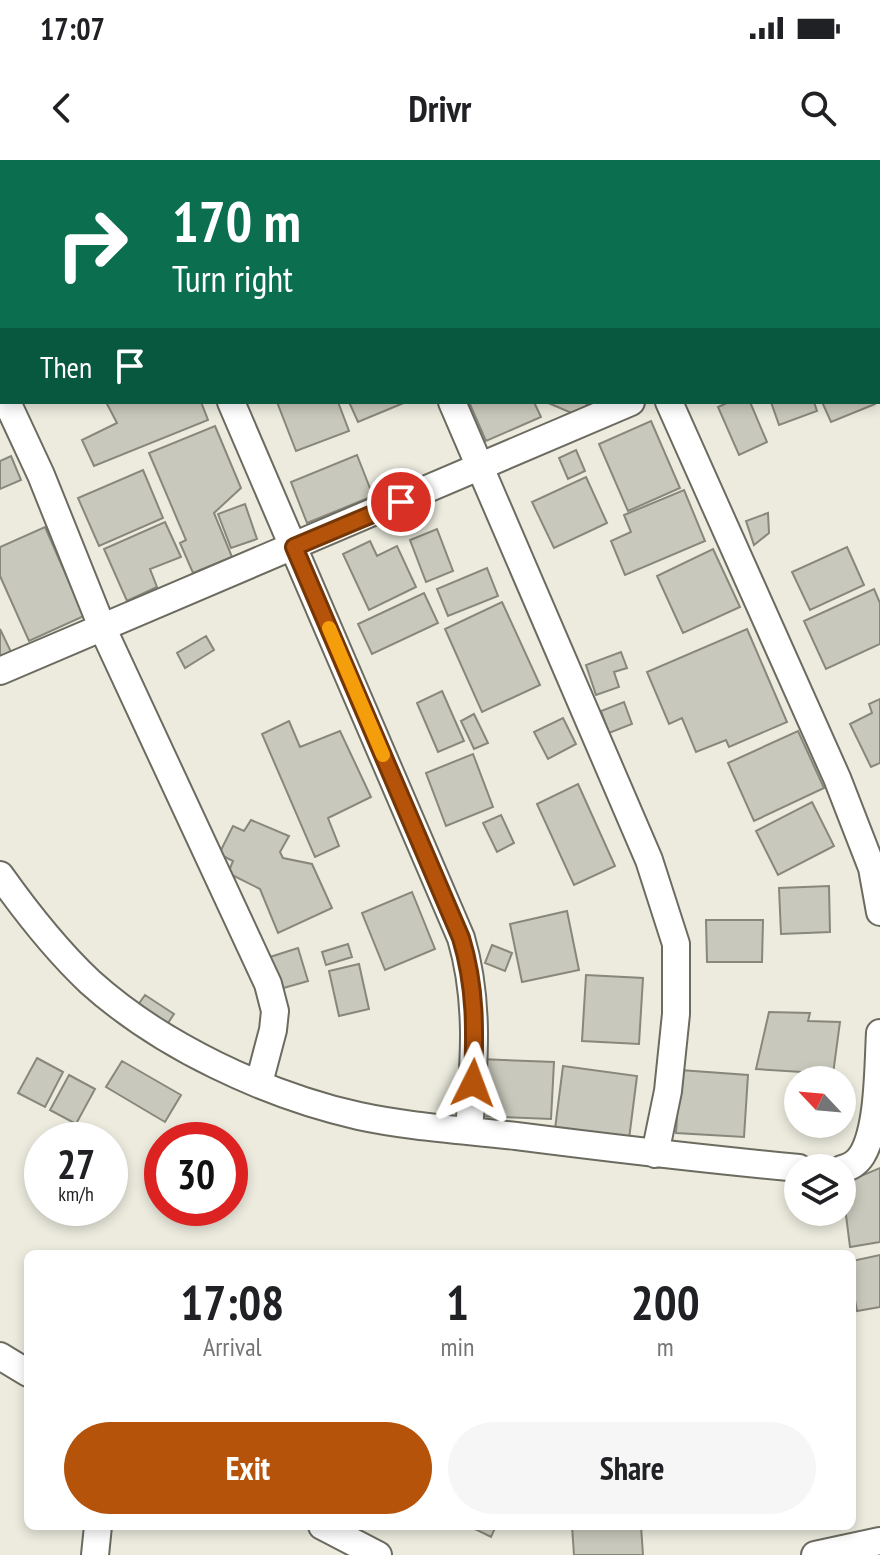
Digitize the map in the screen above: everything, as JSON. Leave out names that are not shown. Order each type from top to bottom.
[{"type":"street","points":[[8,404],[41,475],[102,627],[268,984],[275,1011],[259,1083]]},
{"type":"street","points":[[232,404],[461,938],[471,971],[474,1006],[469,1130]]},
{"type":"street","points":[[453,404],[649,860],[676,944],[676,1014],[668,1091],[655,1154]]},
{"type":"street","points":[[0,671],[626,404]]},
{"type":"street","points":[[670,404],[837,778],[872,868],[880,912]]},
{"type":"street","points":[[0,875],[54,945],[91,983],[148,1027],[200,1056],[259,1083],[359,1116],[655,1154],[784,1167]]},
{"type":"street","points":[[856,1162],[863,1154],[870,1134],[880,1033]]},
{"type":"street","points":[[0,1356],[24,1371]]},
{"type":"street","points":[[95,1555],[98,1530]]},
{"type":"street","points":[[330,1530],[378,1555]]},
{"type":"street","points":[[815,1555],[880,1541]]},
{"type":"building","points":[[107,404],[202,404],[208,420],[94,466],[82,440],[117,423]]},
{"type":"building","points":[[278,404],[339,404],[349,431],[296,451]]},
{"type":"building","points":[[350,404],[401,404],[358,422]]},
{"type":"building","points":[[470,404],[535,404],[541,417],[486,441]]},
{"type":"building","points":[[551,404],[587,404],[581,417]]},
{"type":"building","points":[[751,404],[767,442],[739,455],[718,407]]},
{"type":"building","points":[[772,404],[815,404],[817,411],[779,425]]},
{"type":"building","points":[[823,404],[875,404],[831,422]]},
{"type":"building","points":[[651,421],[680,488],[628,511],[599,444]]},
{"type":"building","points":[[215,426],[241,488],[214,513],[232,557],[193,573],[180,543],[186,540],[149,453]]},
{"type":"building","points":[[576,450],[585,471],[568,479],[559,458]]},
{"type":"building","points":[[357,455],[373,496],[307,523],[291,482]]},
{"type":"building","points":[[11,456],[21,480],[0,489],[0,461]]},
{"type":"building","points":[[143,470],[163,518],[99,546],[78,498]]},
{"type":"building","points":[[586,477],[607,523],[554,548],[532,502]]},
{"type":"building","points":[[684,490],[705,541],[625,575],[611,541],[631,532],[624,515]]},
{"type":"building","points":[[245,504],[257,539],[231,548],[218,514]]},
{"type":"building","points":[[768,513],[769,533],[754,545],[746,521]]},
{"type":"building","points":[[165,522],[181,557],[150,569],[157,587],[127,601],[104,549]]},
{"type":"building","points":[[45,527],[84,616],[29,641],[0,576],[0,547]]},
{"type":"building","points":[[437,529],[453,571],[426,582],[410,540]]},
{"type":"building","points":[[370,541],[377,556],[397,546],[416,587],[369,610],[343,554]]},
{"type":"building","points":[[847,547],[864,585],[810,610],[792,572]]},
{"type":"building","points":[[713,549],[740,607],[683,633],[657,576]]},
{"type":"building","points":[[487,568],[498,596],[448,616],[437,589]]},
{"type":"building","points":[[874,589],[880,603],[880,644],[826,669],[804,621]]},
{"type":"building","points":[[424,593],[438,623],[372,654],[358,624]]},
{"type":"building","points":[[502,602],[540,685],[482,712],[445,629]]},
{"type":"building","points":[[0,629],[12,654],[0,660]]},
{"type":"building","points":[[747,629],[787,722],[729,747],[726,740],[696,752],[682,718],[669,724],[647,672]]},
{"type":"building","points":[[206,636],[214,650],[185,668],[177,653]]},
{"type":"building","points":[[621,652],[627,668],[614,672],[619,687],[596,695],[586,665]]},
{"type":"building","points":[[442,691],[464,741],[438,752],[417,703]]},
{"type":"building","points":[[880,699],[880,763],[871,767],[850,724],[872,713],[869,704]]},
{"type":"building","points":[[624,702],[632,724],[609,733],[601,711]]},
{"type":"building","points":[[474,714],[488,743],[474,749],[461,721]]},
{"type":"building","points":[[563,718],[576,744],[548,759],[534,732]]},
{"type":"building","points":[[289,721],[300,747],[340,731],[371,797],[328,818],[339,846],[315,857],[262,734]]},
{"type":"building","points":[[798,731],[824,788],[754,821],[728,763]]},
{"type":"building","points":[[473,754],[493,807],[446,826],[426,773]]},
{"type":"building","points":[[578,784],[615,866],[574,885],[537,804]]},
{"type":"building","points":[[812,802],[834,846],[778,875],[756,831]]},
{"type":"building","points":[[501,815],[514,843],[497,852],[483,823]]},
{"type":"building","points":[[251,820],[289,836],[280,852],[283,858],[312,864],[332,908],[278,933],[260,889],[228,873],[233,861],[219,854],[233,826],[244,831]]},
{"type":"building","points":[[829,886],[830,932],[781,934],[779,888]]},
{"type":"building","points":[[412,892],[435,949],[385,970],[362,913]]},
{"type":"building","points":[[567,911],[579,970],[522,982],[510,924]]},
{"type":"building","points":[[706,920],[763,920],[762,962],[707,962]]},
{"type":"building","points":[[348,944],[352,957],[326,965],[322,952]]},
{"type":"building","points":[[492,945],[512,953],[505,971],[485,963]]},
{"type":"building","points":[[298,948],[308,981],[280,989],[270,957]]},
{"type":"building","points":[[359,964],[369,1009],[339,1016],[329,971]]},
{"type":"building","points":[[586,975],[643,978],[639,1044],[582,1041]]},
{"type":"building","points":[[145,995],[174,1014],[164,1029],[135,1009]]},
{"type":"building","points":[[769,1012],[810,1013],[808,1021],[840,1022],[834,1066],[784,1066],[784,1071],[756,1069]]},
{"type":"building","points":[[37,1058],[63,1072],[45,1107],[18,1093]]},
{"type":"building","points":[[479,1059],[554,1062],[551,1119],[477,1116]]},
{"type":"building","points":[[122,1061],[181,1095],[165,1122],[106,1087]]},
{"type":"building","points":[[563,1066],[637,1076],[629,1139],[555,1129]]},
{"type":"building","points":[[680,1070],[748,1075],[744,1137],[676,1133]]},
{"type":"building","points":[[69,1075],[95,1089],[77,1122],[50,1110]]},
{"type":"building","points":[[880,1168],[880,1242],[850,1247],[847,1226],[856,1226],[856,1178]]},
{"type":"building","points":[[880,1255],[880,1307],[857,1311],[856,1260]]},
{"type":"building","points":[[477,1530],[494,1530],[491,1537]]},
{"type":"building","points":[[572,1530],[641,1530],[643,1555],[574,1555]]},
{"type":"slow traffic","points":[[329,628],[383,755]]},
{"type":"route","points":[[401,502],[294,547],[461,938],[471,971],[474,1006],[473,1083]]}]
